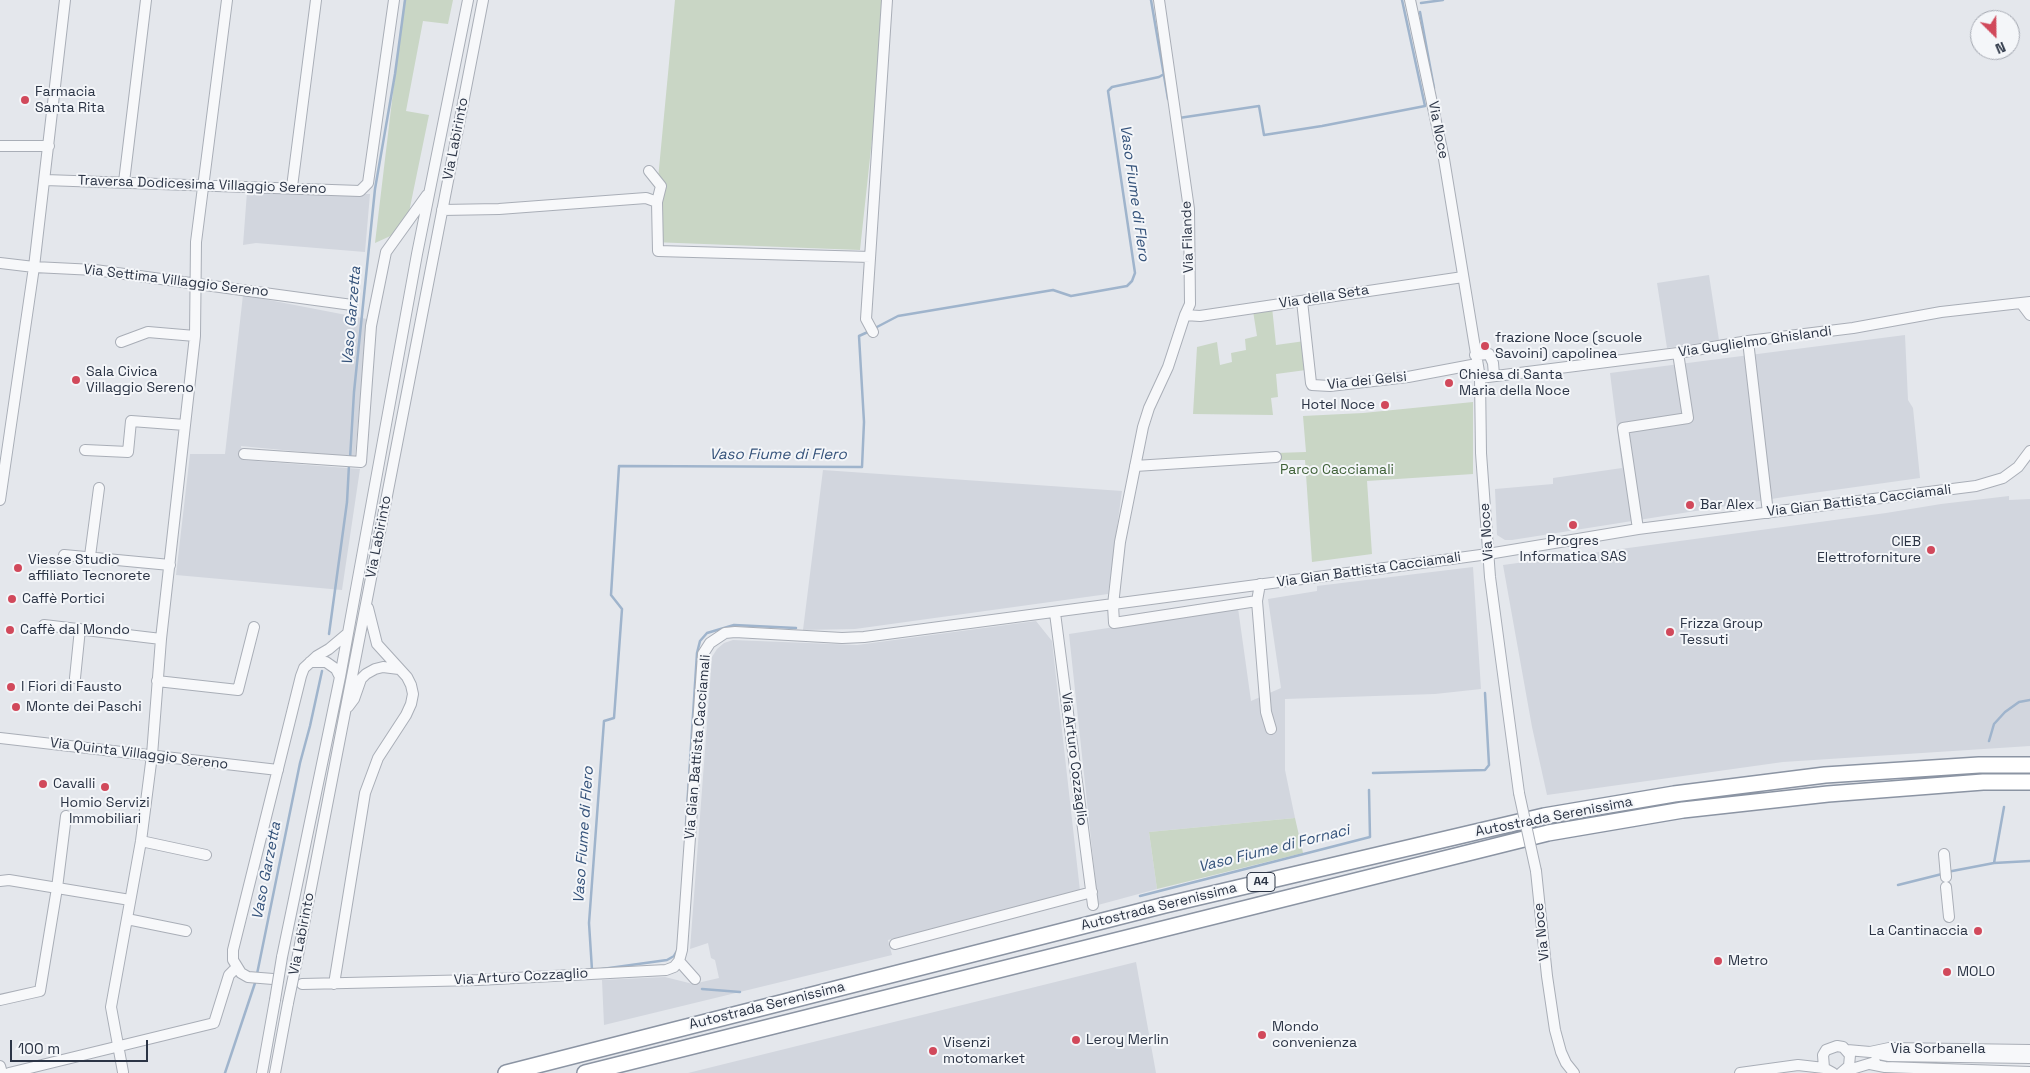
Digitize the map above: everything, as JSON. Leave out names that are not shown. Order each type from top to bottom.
[{"type":"highway","name":"Autostrada Serenissima","points":[[506,1073],[1166,905],[1544,816],[1674,794],[1825,775],[1978,765],[2030,765]]},
{"type":"highway","name":"Autostrada Serenissima","points":[[585,1073],[1548,833],[1683,810],[1828,794],[1983,782],[2030,782]]},
{"type":"street","points":[[0,500],[34,267],[65,0]]},
{"type":"street","points":[[124,182],[146,0]]},
{"type":"street","points":[[124,1072],[111,1007],[141,841],[152,755],[161,639],[195,336],[196,242],[227,0]]},
{"type":"street","points":[[292,187],[316,0]]},
{"type":"street","name":"Traversa Dodicesima Villaggio Sereno","points":[[45,180],[360,190],[368,183],[394,0]]},
{"type":"street","name":"Via Labirinto","points":[[262,1073],[282,957],[340,677],[376,477],[468,0]]},
{"type":"street","name":"Via Labirinto","points":[[275,1073],[483,0]]},
{"type":"street","points":[[873,332],[866,320],[887,0]]},
{"type":"street","name":"Via Filande","points":[[1113,605],[1120,542],[1148,408],[1168,368],[1184,315],[1190,304],[1189,209],[1159,0]]},
{"type":"street","name":"Via Noce","points":[[1410,0],[1432,98],[1480,378],[1481,454],[1490,577],[1519,793],[1536,871],[1551,1008],[1557,1038],[1567,1068],[1574,1073]]},
{"type":"street","points":[[0,146],[49,146]]},
{"type":"street","points":[[649,170],[661,186],[658,202],[658,250],[870,257]]},
{"type":"street","points":[[354,462],[371,326],[386,252],[430,192]]},
{"type":"street","points":[[442,210],[499,209],[646,198],[658,202]]},
{"type":"street","name":"Via Settima Villaggio Sereno","points":[[0,263],[95,270],[352,304]]},
{"type":"street","name":"Via della Seta","points":[[1184,315],[1200,316],[1464,277]]},
{"type":"street","name":"Via dei Gelsi","points":[[1302,301],[1312,385],[1330,386],[1408,377],[1476,360]]},
{"type":"street","name":"Via Guglielmo Ghislandi","points":[[1480,378],[1678,353],[1748,341],[1853,328],[1941,312],[2006,303],[2025,303]]},
{"type":"street","points":[[2025,303],[2030,315]]},
{"type":"street","points":[[121,342],[148,332],[195,336]]},
{"type":"street","points":[[1748,341],[1768,513]]},
{"type":"street","points":[[1638,529],[1623,428],[1688,418],[1678,353]]},
{"type":"street","points":[[1476,360],[1489,354],[1493,362],[1494,375]]},
{"type":"street","points":[[85,450],[128,452],[131,421],[185,425]]},
{"type":"street","name":"Via Gian Battista Cacciamali","points":[[679,961],[682,950],[703,654],[710,643],[718,636],[735,632],[842,638],[864,637],[1488,554],[1638,529],[1983,485],[2003,478],[2018,467],[2030,451]]},
{"type":"street","points":[[244,454],[354,462],[376,477]]},
{"type":"street","points":[[1135,466],[1276,456]]},
{"type":"street","points":[[90,556],[99,488]]},
{"type":"street","points":[[64,555],[170,565]]},
{"type":"street","name":"Via Gian Battista Cacciamali","points":[[1260,584],[1258,601],[1266,712],[1271,729]]},
{"type":"street","points":[[1113,605],[1114,623],[1258,601]]},
{"type":"street","points":[[334,984],[365,793],[378,758],[411,704],[413,694],[411,685],[400,669],[377,644],[367,602]]},
{"type":"street","name":"Via Arturo Cozzaglio","points":[[1055,613],[1093,905]]},
{"type":"street","points":[[44,625],[161,639]]},
{"type":"street","points":[[157,681],[238,690],[254,627]]},
{"type":"street","points":[[75,678],[80,629]]},
{"type":"street","points":[[268,979],[250,977],[242,973],[236,968],[233,950],[301,676],[304,668],[310,662],[329,650],[348,633]]},
{"type":"street","points":[[310,662],[326,662],[336,669],[340,677]]},
{"type":"street","points":[[345,710],[354,699],[361,679],[366,674],[383,667],[400,669]]},
{"type":"street","name":"Via Quinta Villaggio Sereno","points":[[0,738],[278,770]]},
{"type":"street","points":[[0,1000],[40,991],[57,888],[66,816]]},
{"type":"street","points":[[141,841],[206,855]]},
{"type":"street","points":[[1944,854],[1949,917]]},
{"type":"street","points":[[0,882],[9,880],[130,900]]},
{"type":"street","points":[[895,944],[1092,892]]},
{"type":"street","points":[[127,919],[186,931]]},
{"type":"street","points":[[679,961],[695,979]]},
{"type":"street","name":"Via Arturo Cozzaglio","points":[[302,984],[478,980],[666,970],[674,967],[679,961]]},
{"type":"street","points":[[9,1073],[214,1023],[229,975],[236,968]]},
{"type":"street","name":"Via Sorbanella","points":[[1823,1056],[1826,1050],[1837,1046],[1847,1050],[1870,1052],[1889,1048],[2030,1050]]},
{"type":"street","points":[[1843,1072],[1850,1061],[1847,1050]]},
{"type":"street","points":[[1870,1052],[1889,1056],[2030,1058]]},
{"type":"street","points":[[1798,1066],[1823,1056]]},
{"type":"street","points":[[1823,1056],[1822,1062],[1829,1070]]},
{"type":"street","points":[[1843,1072],[1889,1056]]},
{"type":"street","points":[[1870,1064],[1885,1067],[2030,1072]]},
{"type":"street","points":[[0,1066],[2,1073]]},
{"type":"street","points":[[1740,1073],[1798,1066],[1829,1070]]},
{"type":"shaded area","points":[[247,192],[370,194],[365,252],[256,243],[243,245]]},
{"type":"shaded area","points":[[1709,275],[1719,340],[1667,348],[1657,283]]},
{"type":"shaded area","points":[[243,295],[367,319],[355,457],[241,446],[243,460],[360,469],[342,590],[176,575],[190,454],[225,454]]},
{"type":"shaded area","points":[[1905,335],[1908,400],[1913,408],[1920,478],[1784,497],[1512,540],[1505,540],[1497,535],[1495,489],[1553,484],[1553,478],[1622,468],[1610,373]]},
{"type":"shaded area","points":[[823,470],[1122,491],[1108,594],[855,629],[803,630]]},
{"type":"shaded area","points":[[2009,496],[2009,500],[2030,499],[2030,746],[1783,762],[1547,795],[1532,727],[1503,565]]},
{"type":"shaded area","points":[[1473,567],[1481,689],[1435,694],[1285,699],[1285,770],[1295,818],[1149,832],[1157,889],[1098,905],[1069,634],[1238,608],[1251,701],[1281,688],[1268,599],[1317,591],[1317,586]]},
{"type":"shaded area","points":[[1036,621],[1052,641],[1080,891],[888,940],[892,955],[604,1025],[602,980],[665,977],[693,984],[719,978],[715,960],[711,958],[708,943],[690,949],[712,657],[717,649],[724,643],[733,640],[857,645]]},
{"type":"shaded area","points":[[1136,962],[1156,1073],[688,1073]]},
{"type":"green space","points":[[404,0],[453,0],[448,24],[423,21],[406,111],[429,115],[408,217],[397,233],[375,243]]},
{"type":"green space","points":[[675,0],[883,0],[873,130],[860,250],[652,242]]},
{"type":"green space","points":[[1272,307],[1276,345],[1305,341],[1306,370],[1276,374],[1278,397],[1271,398],[1273,415],[1193,414],[1197,347],[1217,342],[1220,365],[1232,362],[1231,353],[1246,350],[1245,339],[1257,336],[1253,311]]},
{"type":"green space","name":"Parco Cacciamali","points":[[1473,402],[1473,474],[1367,481],[1372,554],[1312,562],[1305,460],[1276,460],[1276,453],[1306,452],[1303,416],[1363,413]]},
{"type":"green space","points":[[1295,818],[1303,853],[1157,889],[1149,832]]},
{"type":"waterway","name":"Vaso Garzetta","points":[[350,459],[354,392],[375,189],[395,74],[405,0]]},
{"type":"waterway","name":"Vaso Fiume di Flero","points":[[1151,0],[1168,99]]},
{"type":"waterway","points":[[1179,118],[1259,106],[1264,135],[1425,106],[1402,0]]},
{"type":"waterway","name":"Vaso Fiume di Fornaci","points":[[1421,3],[1443,0]]},
{"type":"waterway","name":"Vaso Fiume di Fornaci","points":[[1420,12],[1434,88]]},
{"type":"waterway","name":"Vaso Fiume di Flero","points":[[875,328],[898,316],[1053,290],[1071,296],[1127,286],[1132,281],[1135,273],[1108,91],[1112,87],[1159,77],[1164,74]]},
{"type":"waterway","name":"Vaso Fiume di Flero","points":[[594,970],[592,970],[589,923],[604,721],[614,718],[622,609],[611,595],[619,466],[862,467],[864,422],[859,336],[870,331]]},
{"type":"waterway","name":"Vaso Garzetta","points":[[329,634],[347,502],[349,465]]},
{"type":"waterway","points":[[686,824],[697,653],[700,641],[707,633],[734,625],[796,628]]},
{"type":"waterway","name":"Vaso Garzetta","points":[[257,974],[300,763],[322,671]]},
{"type":"waterway","name":"Vaso Fiume di Fornaci","points":[[1373,773],[1485,770],[1489,765],[1485,693]]},
{"type":"waterway","points":[[1989,741],[1994,724],[2005,712],[2019,702],[2030,700]]},
{"type":"waterway","name":"Vaso Fiume di Fornaci","points":[[1140,896],[1370,837],[1369,790]]},
{"type":"waterway","points":[[1947,872],[1994,863],[2004,807]]},
{"type":"waterway","points":[[1994,863],[2030,861]]},
{"type":"waterway","points":[[1898,885],[1942,874]]},
{"type":"waterway","points":[[602,969],[667,960],[674,956],[677,951]]},
{"type":"waterway","name":"Vaso Garzetta","points":[[225,1073],[256,980]]},
{"type":"waterway","points":[[702,989],[740,992]]},
{"type":"place","name":"Farmacia Santa Rita","points":[[25,100]]},
{"type":"place","name":"frazione Noce (scuole Savoini) capolinea","points":[[1485,346]]},
{"type":"place","name":"Sala Civica Villaggio Sereno","points":[[76,380]]},
{"type":"place","name":"Chiesa di Santa Maria della Noce","points":[[1449,383]]},
{"type":"place","name":"Hotel Noce","points":[[1385,405]]},
{"type":"place","name":"Bar Alex","points":[[1690,505]]},
{"type":"place","name":"Progres Informatica SAS","points":[[1573,525]]},
{"type":"place","name":"CIEB Elettroforniture","points":[[1931,550]]},
{"type":"place","name":"Viesse Studio affiliato Tecnorete","points":[[18,568]]},
{"type":"place","name":"Caffè Portici","points":[[12,599]]},
{"type":"place","name":"Caffè dal Mondo","points":[[10,630]]},
{"type":"place","name":"Frizza Group Tessuti","points":[[1670,632]]},
{"type":"place","name":"I Fiori di Fausto","points":[[11,687]]},
{"type":"place","name":"Monte dei Paschi","points":[[16,707]]},
{"type":"place","name":"Cavalli","points":[[43,784]]},
{"type":"place","name":"Homio Servizi Immobiliari","points":[[105,787]]},
{"type":"place","name":"La Cantinaccia","points":[[1978,931]]},
{"type":"place","name":"Metro","points":[[1718,961]]},
{"type":"place","name":"MOLO","points":[[1947,972]]},
{"type":"place","name":"Mondo convenienza","points":[[1262,1035]]},
{"type":"place","name":"Leroy Merlin","points":[[1076,1040]]},
{"type":"place","name":"Visenzi motomarket","points":[[933,1051]]}]
